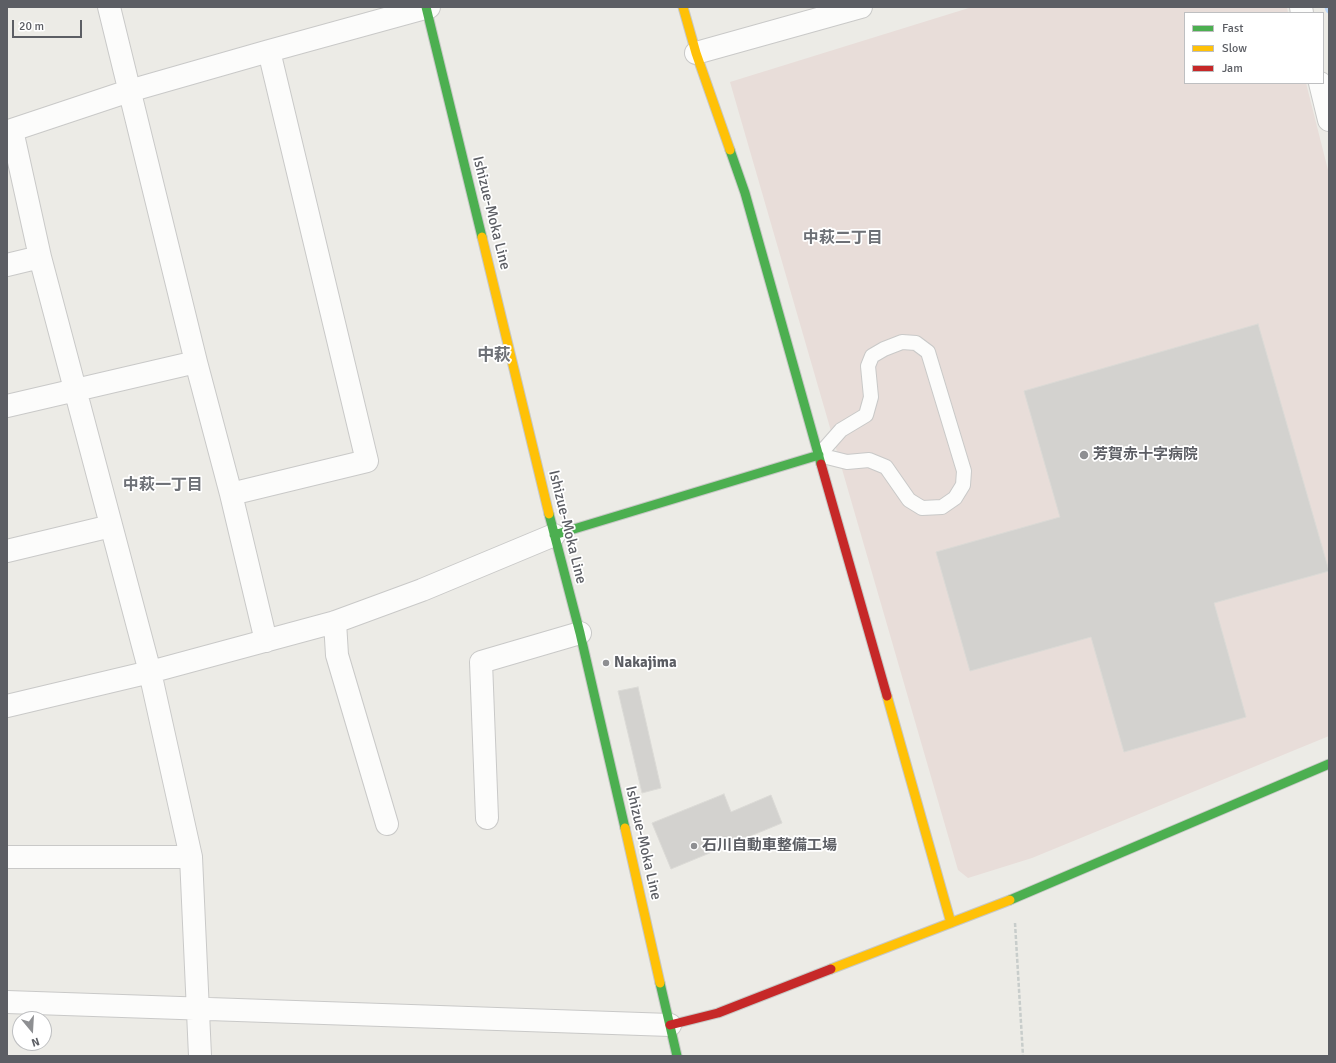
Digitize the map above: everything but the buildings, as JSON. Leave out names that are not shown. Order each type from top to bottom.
[{"type":"street","points":[[109,7],[196,362],[231,494],[266,641]]},
{"type":"street","points":[[200,1056],[191,857],[150,672],[40,257],[9,130],[129,91],[427,7]]},
{"type":"street","name":"Ishizue-Moka Line","points":[[427,7],[554,535],[580,633],[677,1056]]},
{"type":"street","points":[[683,7],[696,53],[745,194],[951,923]]},
{"type":"street","points":[[696,53],[828,12],[861,7]]},
{"type":"street","points":[[231,494],[367,461],[269,52]]},
{"type":"street","points":[[1320,84],[1329,120]]},
{"type":"street","points":[[7,265],[40,257]]},
{"type":"street","points":[[7,406],[196,362]]},
{"type":"street","points":[[7,706],[150,672],[335,622],[422,590],[554,535],[819,455]]},
{"type":"street","points":[[7,551],[111,526]]},
{"type":"street","points":[[335,622],[337,655],[387,824]]},
{"type":"street","points":[[487,818],[481,662],[580,633]]},
{"type":"street","points":[[7,1002],[670,1025],[718,1013],[1013,899],[1329,764]]},
{"type":"street","points":[[7,857],[191,857]]},
{"type":"lane","points":[[902,342],[916,343],[928,352],[964,471],[963,485],[955,498],[942,507],[922,508],[909,500],[886,467],[870,460],[847,462],[819,455],[841,430],[866,414],[871,397],[868,366],[872,356],[884,348],[902,342]]},
{"type":"path","points":[[1013,899],[1023,1056]]},
{"type":"shaded area","name":"芳賀赤十字病院","points":[[972,7],[1287,7],[1288,12],[1184,12],[1184,84],[1306,84],[1329,174],[1329,736],[1032,858],[968,878],[958,870],[730,82]]},
{"type":"traffic: fast","points":[[426,7],[482,237]]},
{"type":"traffic: fast","points":[[730,150],[745,193],[821,464]]},
{"type":"traffic: fast","points":[[554,535],[819,455]]},
{"type":"traffic: fast","points":[[549,514],[580,633],[625,828]]},
{"type":"traffic: fast","points":[[1010,900],[1329,764]]},
{"type":"traffic: fast","points":[[660,983],[677,1056]]},
{"type":"traffic: slow","points":[[683,7],[696,53],[730,150]]},
{"type":"traffic: slow","points":[[482,237],[549,514]]},
{"type":"traffic: slow","points":[[887,696],[951,923]]},
{"type":"traffic: slow","points":[[625,828],[660,983]]},
{"type":"traffic: slow","points":[[831,969],[1010,900]]},
{"type":"traffic: jam","points":[[821,464],[887,696]]},
{"type":"traffic: jam","points":[[670,1025],[718,1013],[831,969]]},
{"type":"place","name":"芳賀赤十字病院","points":[[1084,455]]},
{"type":"place","name":"Nakajima","points":[[606,663]]},
{"type":"place","name":"石川自動車整備工場","points":[[694,846]]},
{"type":"district","name":"中萩二丁目","points":[[843,239]]},
{"type":"district","name":"中萩","points":[[494,356]]},
{"type":"district","name":"中萩一丁目","points":[[163,486]]}]
